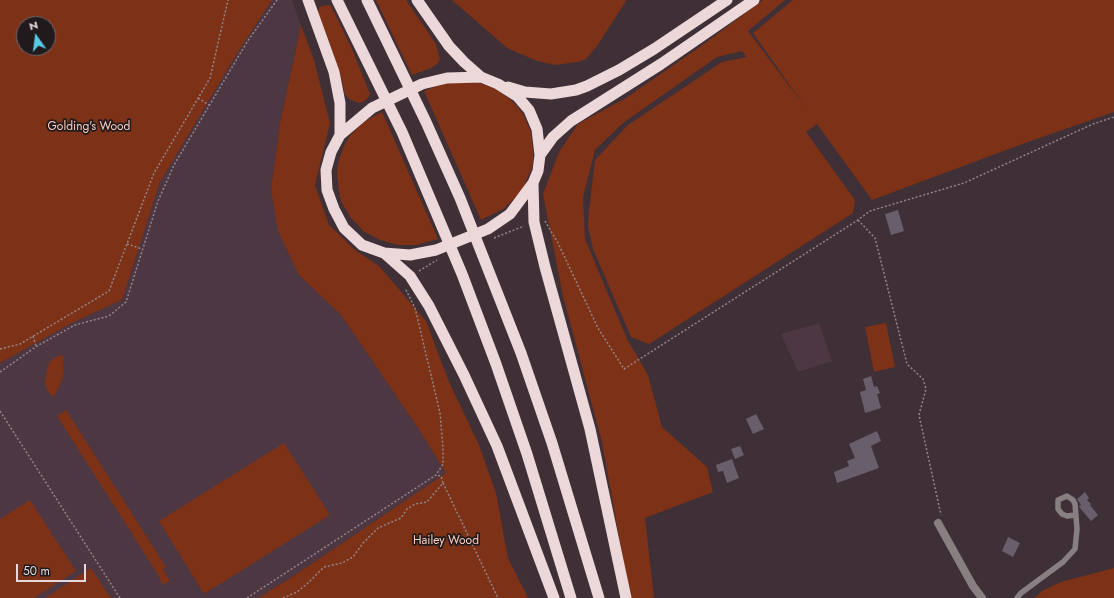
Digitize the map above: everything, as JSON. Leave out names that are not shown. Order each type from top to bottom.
[{"type":"highway","points":[[308,0],[334,72],[340,103],[340,135]]},
{"type":"highway","points":[[337,0],[402,132],[462,274],[496,364],[527,454],[571,598]]},
{"type":"highway","points":[[367,0],[396,58],[460,198],[521,353],[552,443],[599,598]]},
{"type":"highway","points":[[417,0],[449,46],[481,77],[525,92],[540,94],[563,93],[587,86],[654,49],[727,0]]},
{"type":"highway","points":[[540,155],[561,129],[571,121],[661,64],[754,0]]},
{"type":"highway","points":[[481,77],[447,78],[422,84],[372,108],[340,135],[331,152],[326,170],[328,190],[334,209],[344,228],[362,245],[384,253],[410,255],[436,250],[488,229],[510,214],[533,184],[538,171],[540,155],[537,129],[529,110],[517,96],[498,84]]},
{"type":"highway","points":[[533,184],[534,222],[590,429],[626,598]]},
{"type":"highway","points":[[384,253],[410,276],[429,306],[464,375],[497,446],[554,598]]},
{"type":"street","points":[[940,521],[973,586],[982,598]]},
{"type":"lane","points":[[1017,598],[1021,593],[1063,562],[1076,549],[1076,515]]},
{"type":"path","points":[[0,349],[20,344],[109,291],[154,173],[210,78],[228,0]]},
{"type":"path","points":[[0,372],[37,346],[75,325],[109,316],[126,302],[158,201],[174,165],[247,42],[277,0]]},
{"type":"path","points":[[198,98],[209,105]]},
{"type":"path","points":[[491,239],[543,218],[558,243],[598,328],[624,369],[870,211],[964,182],[1092,124],[1114,117]]},
{"type":"path","points":[[858,220],[875,238],[907,364],[923,379],[926,389],[919,415],[940,521]]},
{"type":"path","points":[[127,244],[142,250]]},
{"type":"path","points":[[247,598],[436,475],[443,464],[440,413],[415,308],[404,289],[410,276],[438,260]]},
{"type":"path","points":[[33,336],[37,346]]},
{"type":"path","points":[[0,411],[120,598]]},
{"type":"path","points":[[436,475],[441,476],[498,598]]},
{"type":"path","points":[[282,598],[297,592],[324,567],[342,563],[353,558],[363,543],[378,528],[401,518],[406,509],[415,504],[427,502],[443,483]]},
{"type":"shaded area","points":[[272,0],[292,0],[301,25],[280,123],[271,189],[299,275],[341,315],[418,428],[446,473],[295,575],[258,598],[0,598],[0,363],[72,323],[122,300],[160,182],[238,52]]},
{"type":"shaded area","points":[[819,323],[832,361],[798,372],[781,334]]},
{"type":"green space","name":"Golding's Wood","points":[[0,0],[272,0],[238,52],[160,182],[122,300],[72,323],[0,363]]},
{"type":"green space","points":[[376,0],[406,0],[436,44],[440,60],[437,64],[431,68],[412,75]]},
{"type":"green space","points":[[452,0],[626,1],[597,46],[586,59],[578,62],[555,65],[537,61],[507,48]]},
{"type":"green space","points":[[763,0],[785,0],[748,31],[805,107],[753,33],[793,0],[1114,0],[1114,112],[1025,143],[872,200],[817,124],[806,132],[855,200],[853,213],[649,344],[631,337],[593,249],[588,226],[595,160],[628,125],[722,62],[747,57],[742,51],[717,57],[623,123],[595,150],[583,197],[585,239],[627,339],[648,375],[662,427],[707,467],[713,492],[645,518],[654,598],[630,598],[602,442],[563,296],[543,194],[559,152],[578,124],[626,98],[704,44]]},
{"type":"green space","points":[[328,5],[331,6],[352,49],[370,94],[363,102],[359,103],[349,99],[345,94],[340,73],[318,13],[319,8]]},
{"type":"green space","name":"Hailey Wood","points":[[301,25],[314,60],[330,123],[315,185],[329,225],[355,250],[379,266],[426,321],[449,382],[479,445],[496,493],[508,558],[528,598],[258,598],[295,575],[446,473],[418,428],[341,315],[299,275],[278,231],[271,189],[280,123]]},
{"type":"green space","points":[[447,82],[476,82],[494,88],[517,106],[523,114],[531,132],[533,161],[531,170],[523,188],[503,209],[481,220],[424,91]]},
{"type":"green space","points":[[382,112],[438,239],[416,245],[398,245],[380,240],[363,231],[350,217],[341,201],[337,173],[338,163],[344,146],[349,137],[362,123]]},
{"type":"green space","points":[[886,323],[895,367],[874,372],[865,327]]},
{"type":"green space","points":[[63,355],[64,372],[54,397],[48,392],[45,383],[47,369],[50,361]]},
{"type":"green space","points":[[66,410],[166,567],[163,569],[170,581],[163,585],[157,573],[57,416]]},
{"type":"green space","points":[[284,443],[330,515],[204,594],[159,521]]},
{"type":"green space","points":[[30,500],[76,571],[34,598],[0,598],[0,519]]},
{"type":"green space","points":[[91,568],[111,598],[45,598]]},
{"type":"green space","points":[[1114,568],[1114,598],[1035,598],[1042,591],[1061,582]]},
{"type":"building","points":[[898,210],[904,231],[891,235],[885,214]]},
{"type":"building","points":[[871,376],[874,387],[877,386],[880,393],[877,394],[881,408],[865,413],[860,392],[866,390],[863,379]]},
{"type":"building","points":[[756,414],[764,429],[753,434],[746,419]]},
{"type":"building","points":[[877,431],[881,441],[871,446],[879,468],[837,483],[834,472],[849,466],[847,461],[855,458],[849,444]]},
{"type":"building","points":[[740,446],[744,455],[735,459],[731,449]]},
{"type":"building","points":[[732,459],[739,478],[727,483],[723,471],[718,472],[716,465]]},
{"type":"building","points":[[1085,492],[1089,498],[1087,500],[1098,515],[1091,521],[1080,508],[1079,506],[1081,505],[1077,499]]},
{"type":"building","points":[[1008,537],[1020,543],[1013,557],[1002,551]]}]
